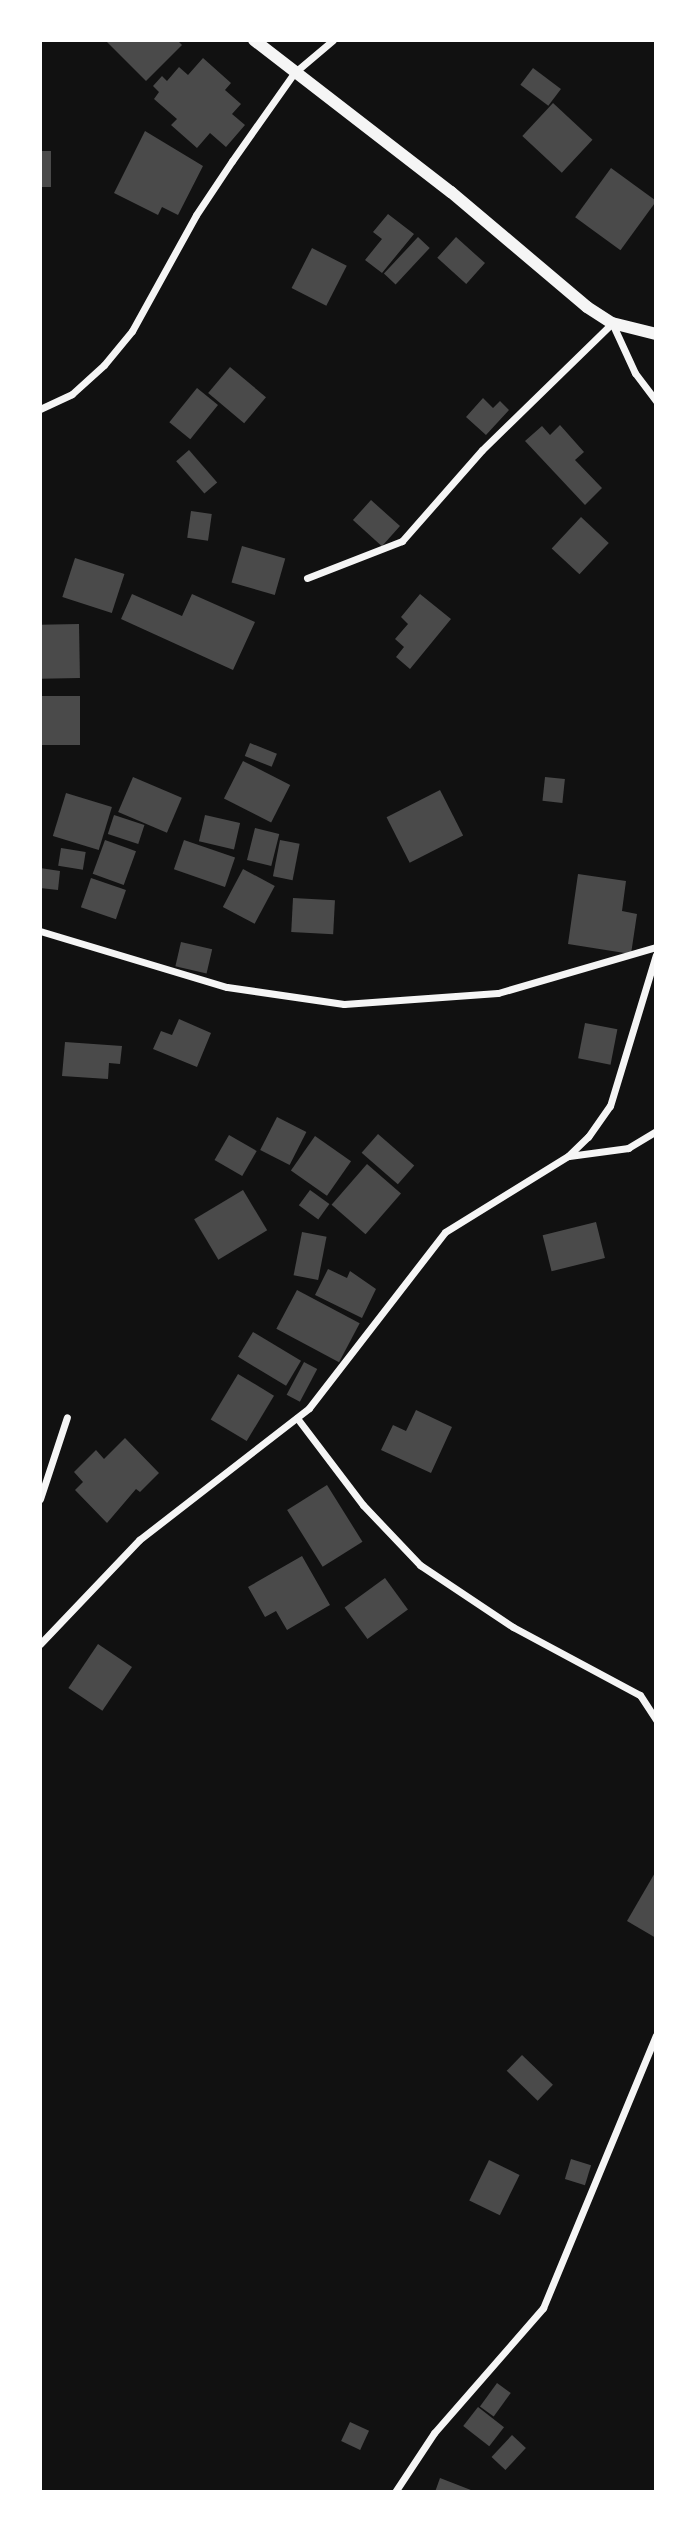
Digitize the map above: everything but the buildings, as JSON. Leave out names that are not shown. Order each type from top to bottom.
[{"type":"street","points":[[254,40],[612,323],[656,334]]},
{"type":"street","points":[[40,409],[72,394],[104,365],[132,331],[196,215],[294,73],[333,40]]},
{"type":"street","points":[[612,323],[635,373],[656,401]]},
{"type":"street","points":[[307,578],[402,541],[482,450],[612,323]]},
{"type":"street","points":[[40,931],[227,987],[344,1004],[498,993],[656,947]]},
{"type":"street","points":[[40,1644],[139,1540],[297,1418],[445,1232],[568,1156],[610,1106],[656,956]]},
{"type":"street","points":[[568,1156],[628,1148],[656,1131]]},
{"type":"street","points":[[40,1499],[67,1418]]},
{"type":"street","points":[[297,1418],[363,1505],[420,1564],[513,1627],[640,1695],[656,1720]]},
{"type":"street","points":[[396,2492],[434,2433],[543,2308],[656,2035]]}]
